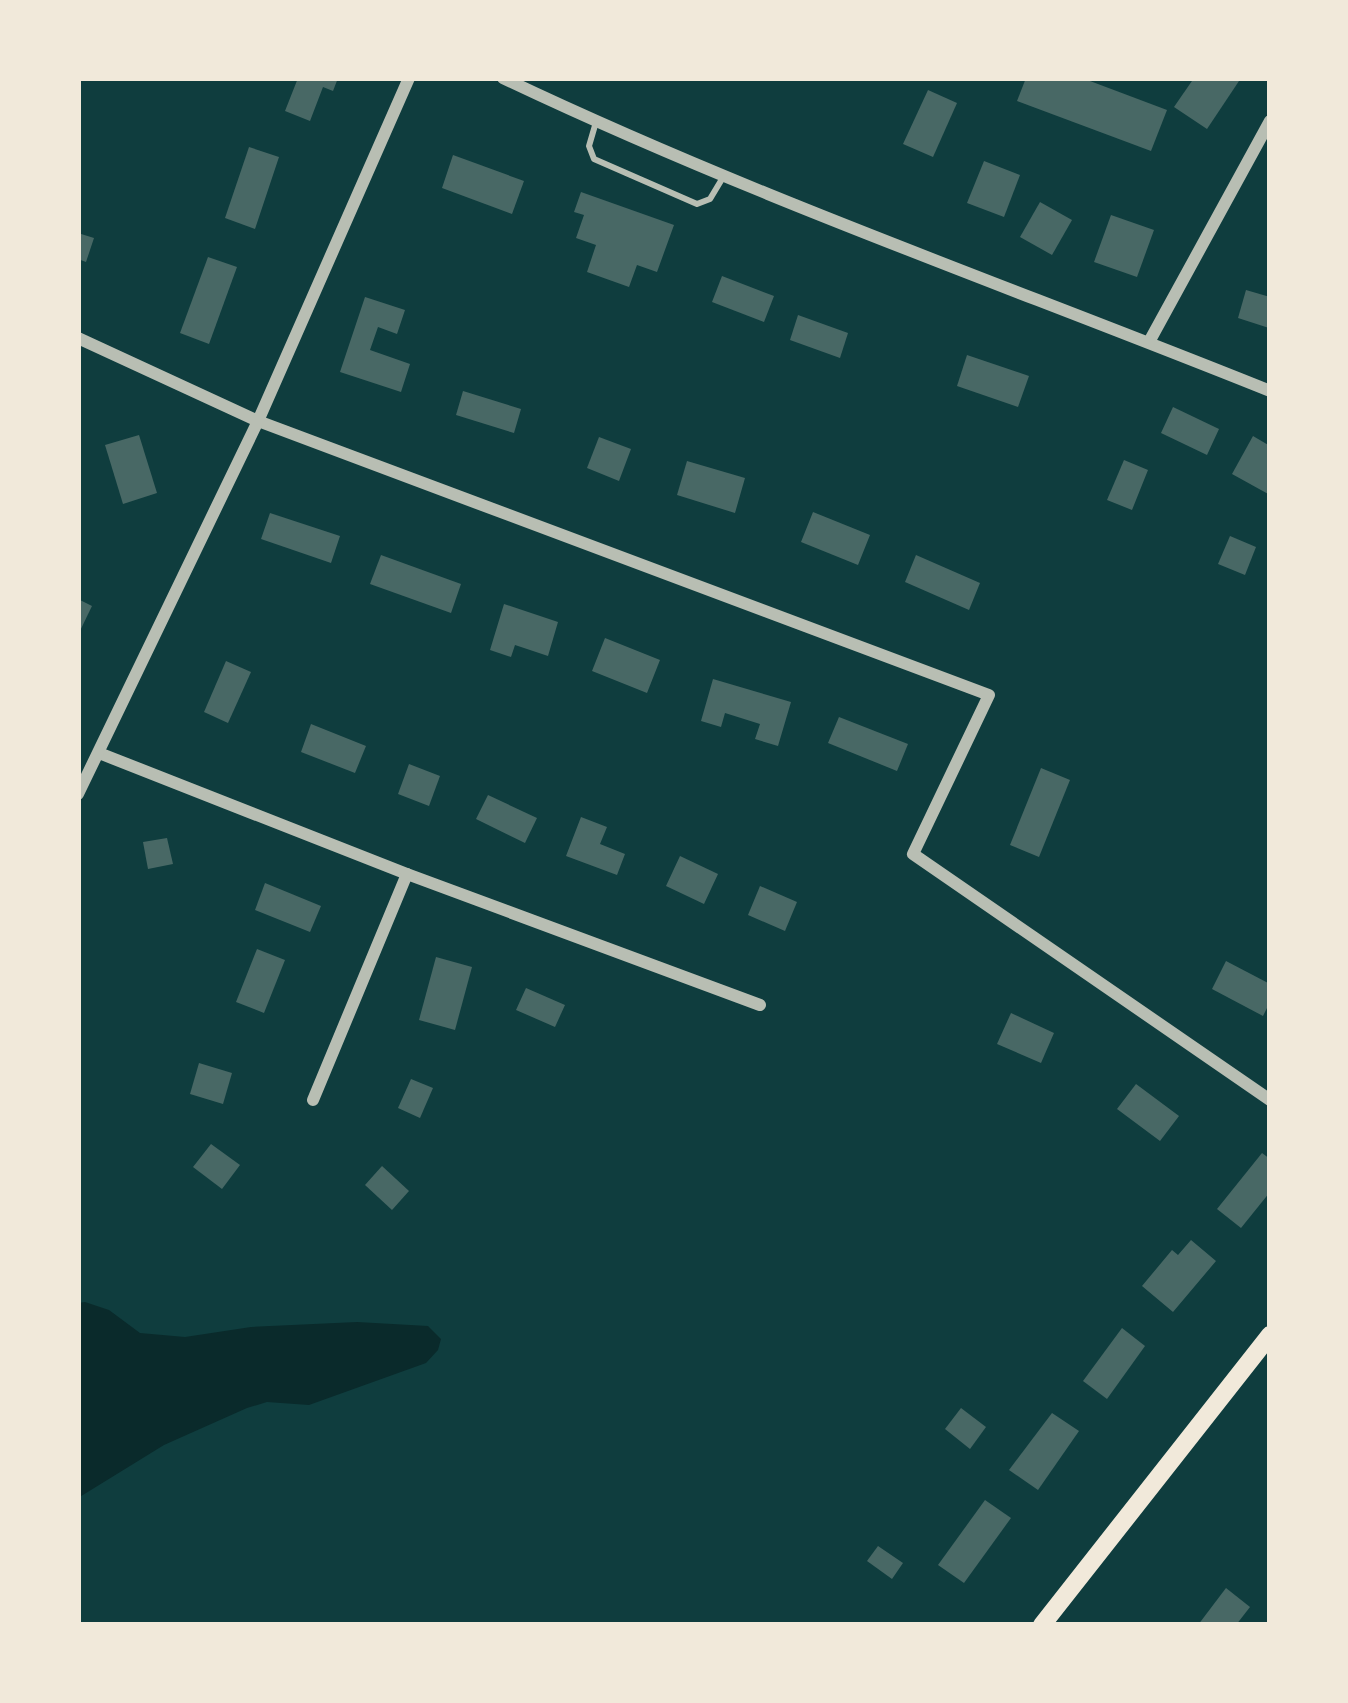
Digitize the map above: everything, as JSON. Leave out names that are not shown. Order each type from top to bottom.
[{"type":"main road","points":[[1042,1625],[1270,1336]]},
{"type":"street","points":[[78,794],[258,421],[410,78]]},
{"type":"street","points":[[503,78],[859,232],[1270,391]]},
{"type":"street","points":[[1149,342],[1270,121]]},
{"type":"street","points":[[78,338],[258,421],[989,695],[913,854],[1270,1100]]},
{"type":"street","points":[[99,753],[407,874],[760,1004]]},
{"type":"street","points":[[313,1100],[407,874]]},
{"type":"lane","points":[[596,122],[589,146],[594,159],[697,204],[710,199],[724,176]]},
{"type":"water","points":[[78,1303],[109,1310],[140,1333],[185,1337],[251,1327],[357,1322],[428,1326],[441,1339],[426,1363],[309,1405],[267,1402],[247,1408],[164,1445],[78,1498]]},
{"type":"building","points":[[298,78],[338,78],[333,91],[323,87],[310,121],[285,111]]},
{"type":"building","points":[[1026,78],[1082,78],[1167,110],[1151,151],[1017,101]]},
{"type":"building","points":[[1194,78],[1241,78],[1207,129],[1174,107]]},
{"type":"building","points":[[928,90],[957,103],[933,157],[903,144]]},
{"type":"building","points":[[249,147],[279,157],[255,229],[225,218]]},
{"type":"building","points":[[453,155],[524,181],[512,214],[442,188]]},
{"type":"building","points":[[984,161],[1020,175],[1004,217],[967,203]]},
{"type":"building","points":[[581,192],[674,225],[657,272],[637,265],[629,287],[587,272],[596,245],[576,238],[584,215],[574,212]]},
{"type":"building","points":[[1040,202],[1072,220],[1052,255],[1020,237]]},
{"type":"building","points":[[1111,215],[1154,230],[1137,277],[1094,262]]},
{"type":"building","points":[[78,233],[94,238],[86,262],[78,259]]},
{"type":"building","points":[[208,257],[237,267],[209,344],[180,333]]},
{"type":"building","points":[[722,276],[774,296],[764,322],[712,302]]},
{"type":"building","points":[[1246,290],[1270,297],[1269,328],[1238,318]]},
{"type":"building","points":[[365,297],[405,310],[397,334],[378,327],[370,350],[410,364],[401,392],[340,372]]},
{"type":"building","points":[[798,315],[848,333],[840,358],[790,340]]},
{"type":"building","points":[[967,355],[1029,376],[1018,407],[957,386]]},
{"type":"building","points":[[463,391],[521,409],[514,433],[456,415]]},
{"type":"building","points":[[1173,407],[1219,429],[1207,455],[1161,433]]},
{"type":"building","points":[[139,435],[157,493],[123,504],[105,445]]},
{"type":"building","points":[[1253,436],[1270,446],[1270,495],[1232,474]]},
{"type":"building","points":[[599,437],[631,449],[619,481],[587,468]]},
{"type":"building","points":[[1124,460],[1148,470],[1132,510],[1107,500]]},
{"type":"building","points":[[687,461],[745,478],[735,513],[677,495]]},
{"type":"building","points":[[813,512],[870,535],[858,565],[801,542]]},
{"type":"building","points":[[270,513],[340,536],[331,563],[261,539]]},
{"type":"building","points":[[1230,536],[1256,547],[1245,575],[1218,564]]},
{"type":"building","points":[[381,555],[461,584],[451,613],[370,584]]},
{"type":"building","points":[[916,555],[980,583],[969,610],[905,582]]},
{"type":"building","points":[[78,599],[92,606],[78,635]]},
{"type":"building","points":[[504,604],[558,622],[548,656],[515,645],[511,657],[490,650]]},
{"type":"building","points":[[605,638],[660,660],[647,693],[592,671]]},
{"type":"building","points":[[226,661],[251,672],[228,723],[204,712]]},
{"type":"building","points":[[713,679],[791,702],[778,746],[755,739],[760,724],[725,713],[721,727],[701,721]]},
{"type":"building","points":[[839,717],[908,744],[897,771],[828,743]]},
{"type":"building","points":[[311,724],[366,746],[355,773],[301,752]]},
{"type":"building","points":[[409,764],[440,776],[429,806],[398,794]]},
{"type":"building","points":[[1041,768],[1070,780],[1039,857],[1010,845]]},
{"type":"building","points":[[488,795],[537,818],[525,843],[476,819]]},
{"type":"building","points":[[581,817],[607,827],[600,844],[625,854],[617,875],[566,856]]},
{"type":"building","points":[[167,838],[173,864],[148,869],[143,842]]},
{"type":"building","points":[[680,856],[718,874],[704,904],[666,886]]},
{"type":"building","points":[[265,883],[321,906],[310,932],[255,910]]},
{"type":"building","points":[[760,886],[797,902],[785,931],[748,915]]},
{"type":"building","points":[[257,949],[285,960],[264,1013],[236,1002]]},
{"type":"building","points":[[436,957],[472,967],[455,1030],[419,1020]]},
{"type":"building","points":[[1226,961],[1270,984],[1270,1002],[1263,1016],[1212,989]]},
{"type":"building","points":[[526,988],[565,1005],[555,1027],[516,1010]]},
{"type":"building","points":[[1011,1013],[1054,1033],[1041,1063],[997,1044]]},
{"type":"building","points":[[199,1063],[232,1073],[223,1104],[190,1094]]},
{"type":"building","points":[[411,1079],[433,1088],[420,1118],[398,1108]]},
{"type":"building","points":[[1136,1084],[1179,1116],[1160,1141],[1117,1109]]},
{"type":"building","points":[[211,1144],[240,1165],[222,1189],[193,1167]]},
{"type":"building","points":[[1262,1153],[1270,1159],[1270,1192],[1241,1228],[1217,1209]]},
{"type":"building","points":[[382,1166],[409,1191],[392,1210],[365,1185]]},
{"type":"building","points":[[1191,1240],[1216,1261],[1173,1312],[1142,1286],[1172,1250],[1178,1255]]},
{"type":"building","points":[[1122,1328],[1145,1346],[1107,1399],[1083,1381]]},
{"type":"building","points":[[961,1408],[986,1427],[970,1449],[945,1429]]},
{"type":"building","points":[[1052,1413],[1079,1431],[1038,1490],[1009,1470]]},
{"type":"building","points":[[985,1500],[1011,1518],[964,1583],[938,1565]]},
{"type":"building","points":[[878,1546],[903,1563],[892,1579],[867,1561]]},
{"type":"building","points":[[1226,1588],[1250,1607],[1236,1625],[1198,1625]]}]
